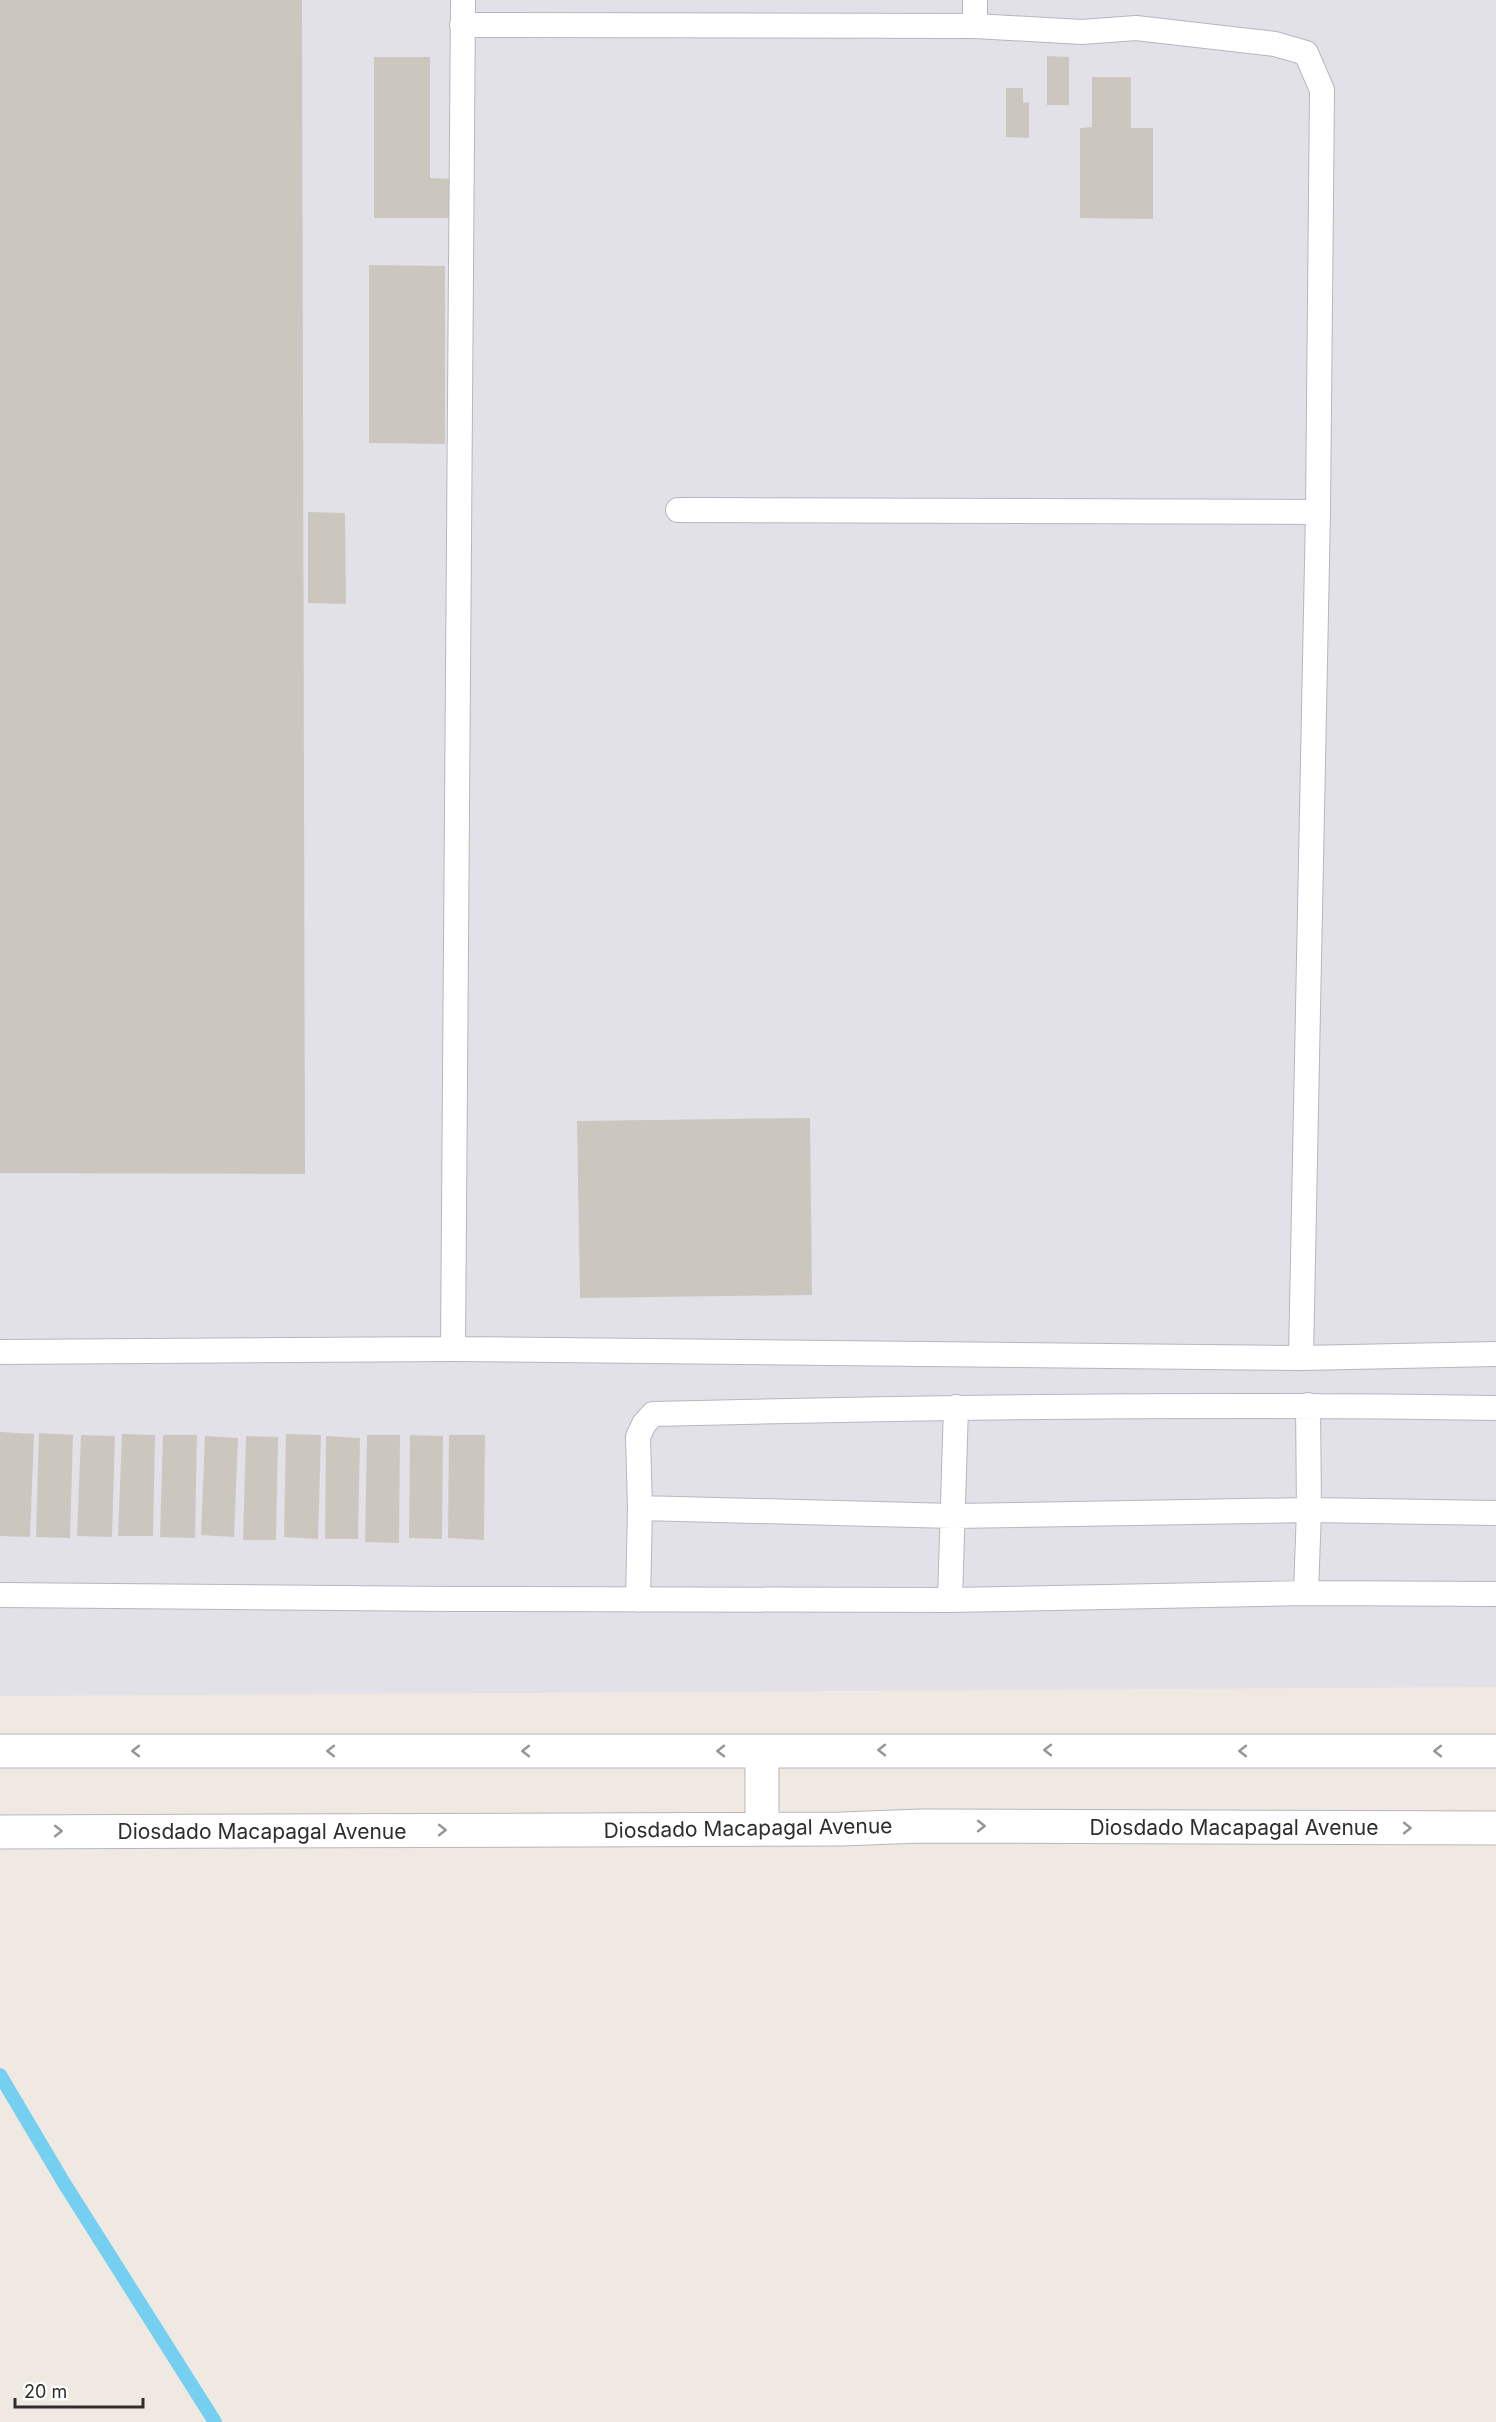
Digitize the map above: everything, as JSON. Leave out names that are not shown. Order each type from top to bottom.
[{"type":"main road","points":[[0,1751],[1496,1751]]},
{"type":"main road","points":[[762,1751],[762,1829]]},
{"type":"main road","name":"Diosdado Macapagal Avenue","points":[[0,1832],[762,1829],[922,1826],[1496,1828]]},
{"type":"lane","points":[[453,1349],[463,0]]},
{"type":"lane","points":[[975,0],[975,26]]},
{"type":"lane","points":[[462,25],[975,26],[1082,32],[1136,28],[1275,44],[1306,53],[1322,90],[1318,512],[1301,1358]]},
{"type":"lane","points":[[678,510],[1318,512]]},
{"type":"lane","points":[[0,1352],[453,1349],[1301,1358],[1496,1354]]},
{"type":"lane","points":[[1306,1593],[1309,1510],[1308,1405]]},
{"type":"lane","points":[[638,1600],[640,1508],[638,1437],[644,1424],[653,1414],[956,1407],[1308,1405],[1496,1408]]},
{"type":"lane","points":[[950,1600],[956,1407]]},
{"type":"lane","points":[[640,1508],[954,1516],[1309,1510],[1496,1513]]},
{"type":"lane","points":[[0,1595],[950,1600],[1306,1593],[1496,1594]]},
{"type":"shaded area","points":[[0,0],[1496,0],[1496,1687],[0,1696]]},
{"type":"building","points":[[0,0],[302,0],[305,1174],[0,1173]]},
{"type":"building","points":[[1047,56],[1069,57],[1069,105],[1047,105]]},
{"type":"building","points":[[374,57],[430,57],[430,178],[454,179],[455,218],[374,218]]},
{"type":"building","points":[[1092,77],[1131,77],[1131,128],[1153,128],[1153,219],[1080,218],[1080,128],[1092,127]]},
{"type":"building","points":[[1006,88],[1023,88],[1023,103],[1029,102],[1029,138],[1006,137]]},
{"type":"building","points":[[369,265],[445,266],[445,444],[369,443]]},
{"type":"building","points":[[308,512],[345,513],[346,604],[308,603]]},
{"type":"building","points":[[810,1118],[812,1295],[580,1298],[577,1121]]},
{"type":"building","points":[[0,1432],[34,1434],[30,1537],[0,1536]]},
{"type":"building","points":[[39,1433],[73,1435],[70,1538],[36,1537]]},
{"type":"building","points":[[122,1434],[155,1435],[153,1536],[118,1536]]},
{"type":"building","points":[[286,1434],[321,1435],[318,1539],[284,1537]]},
{"type":"building","points":[[81,1435],[115,1436],[112,1537],[77,1536]]},
{"type":"building","points":[[163,1435],[197,1435],[195,1538],[160,1537]]},
{"type":"building","points":[[367,1435],[400,1435],[399,1543],[365,1542]]},
{"type":"building","points":[[410,1435],[443,1436],[442,1539],[409,1538]]},
{"type":"building","points":[[449,1435],[485,1435],[484,1540],[448,1538]]},
{"type":"building","points":[[205,1436],[238,1438],[234,1537],[201,1535]]},
{"type":"building","points":[[246,1436],[278,1437],[276,1540],[243,1540]]},
{"type":"building","points":[[326,1436],[360,1438],[358,1539],[325,1539]]},
{"type":"waterway","points":[[0,2075],[64,2183],[215,2422]]}]
